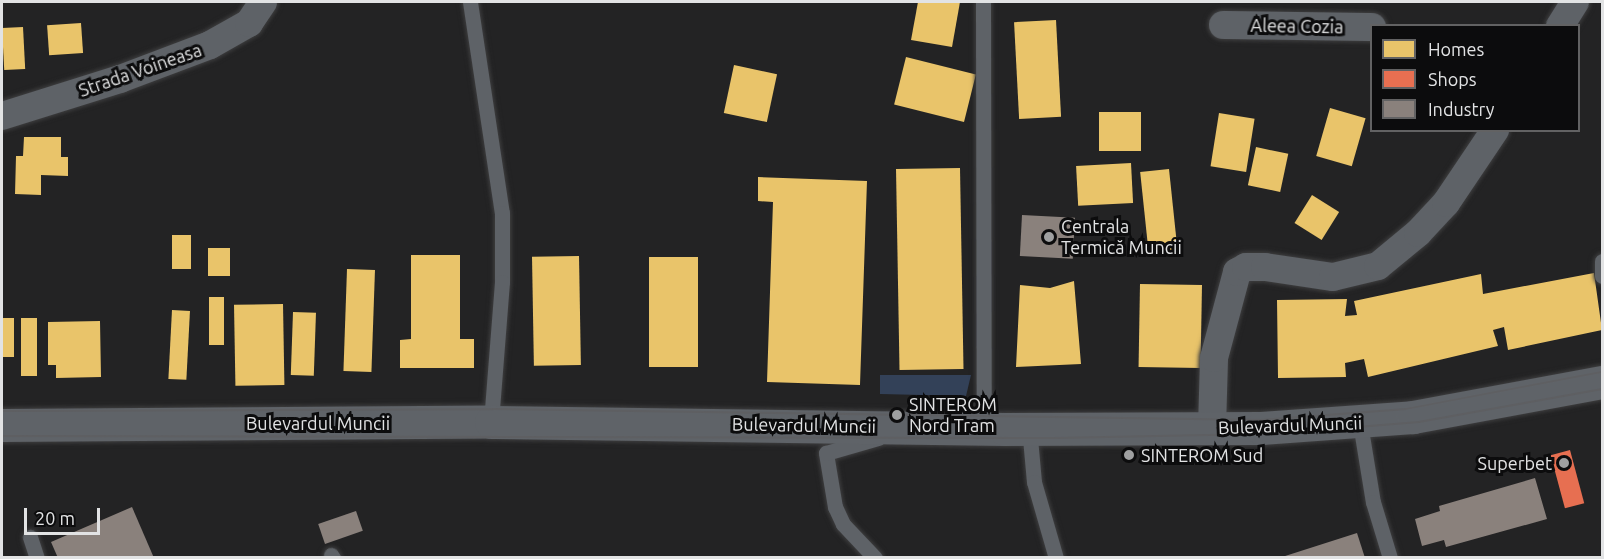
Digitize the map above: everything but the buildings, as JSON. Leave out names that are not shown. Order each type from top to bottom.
[{"type":"main road","name":"Bulevardul Muncii","points":[[2,425],[490,422],[984,429],[1029,424],[1212,428],[1360,423],[1467,409],[1602,382]]},
{"type":"street","name":"Strada Voineasa","points":[[2,116],[210,45],[249,23],[263,2]]},
{"type":"street","points":[[1561,24],[1575,2]]},
{"type":"street","name":"Aleea Cozia","points":[[1223,25],[1370,27]]},
{"type":"street","points":[[1212,428],[1214,358],[1237,272],[1246,267],[1265,267],[1333,277],[1378,266],[1418,233],[1446,203],[1494,132]]},
{"type":"lane","points":[[470,2],[502,213],[502,282],[490,422]]},
{"type":"lane","points":[[982,2],[984,429]]},
{"type":"lane","points":[[1602,261],[1602,276]]},
{"type":"lane","points":[[1360,423],[1373,502],[1390,558]]},
{"type":"lane","points":[[1029,424],[1034,482],[1056,558]]},
{"type":"lane","points":[[875,558],[843,524],[835,507],[826,453],[882,437],[880,426]]},
{"type":"lane","points":[[30,537],[37,558]]},
{"type":"shaded area","points":[[880,375],[971,375],[966,396],[880,394]]},
{"type":"tram line","points":[[2,411],[493,409],[1261,420],[1406,409],[1602,372]]},
{"type":"tram line","points":[[2,436],[1055,438],[1272,434],[1419,422],[1602,389]]},
{"type":"place","name":"Centrala Termică Muncii","points":[[1049,237]]},
{"type":"place","name":"SINTEROM Nord Tram","points":[[897,415]]},
{"type":"place","name":"SINTEROM Sud","points":[[1129,455]]},
{"type":"place","name":"Superbet","points":[[1564,463]]}]
